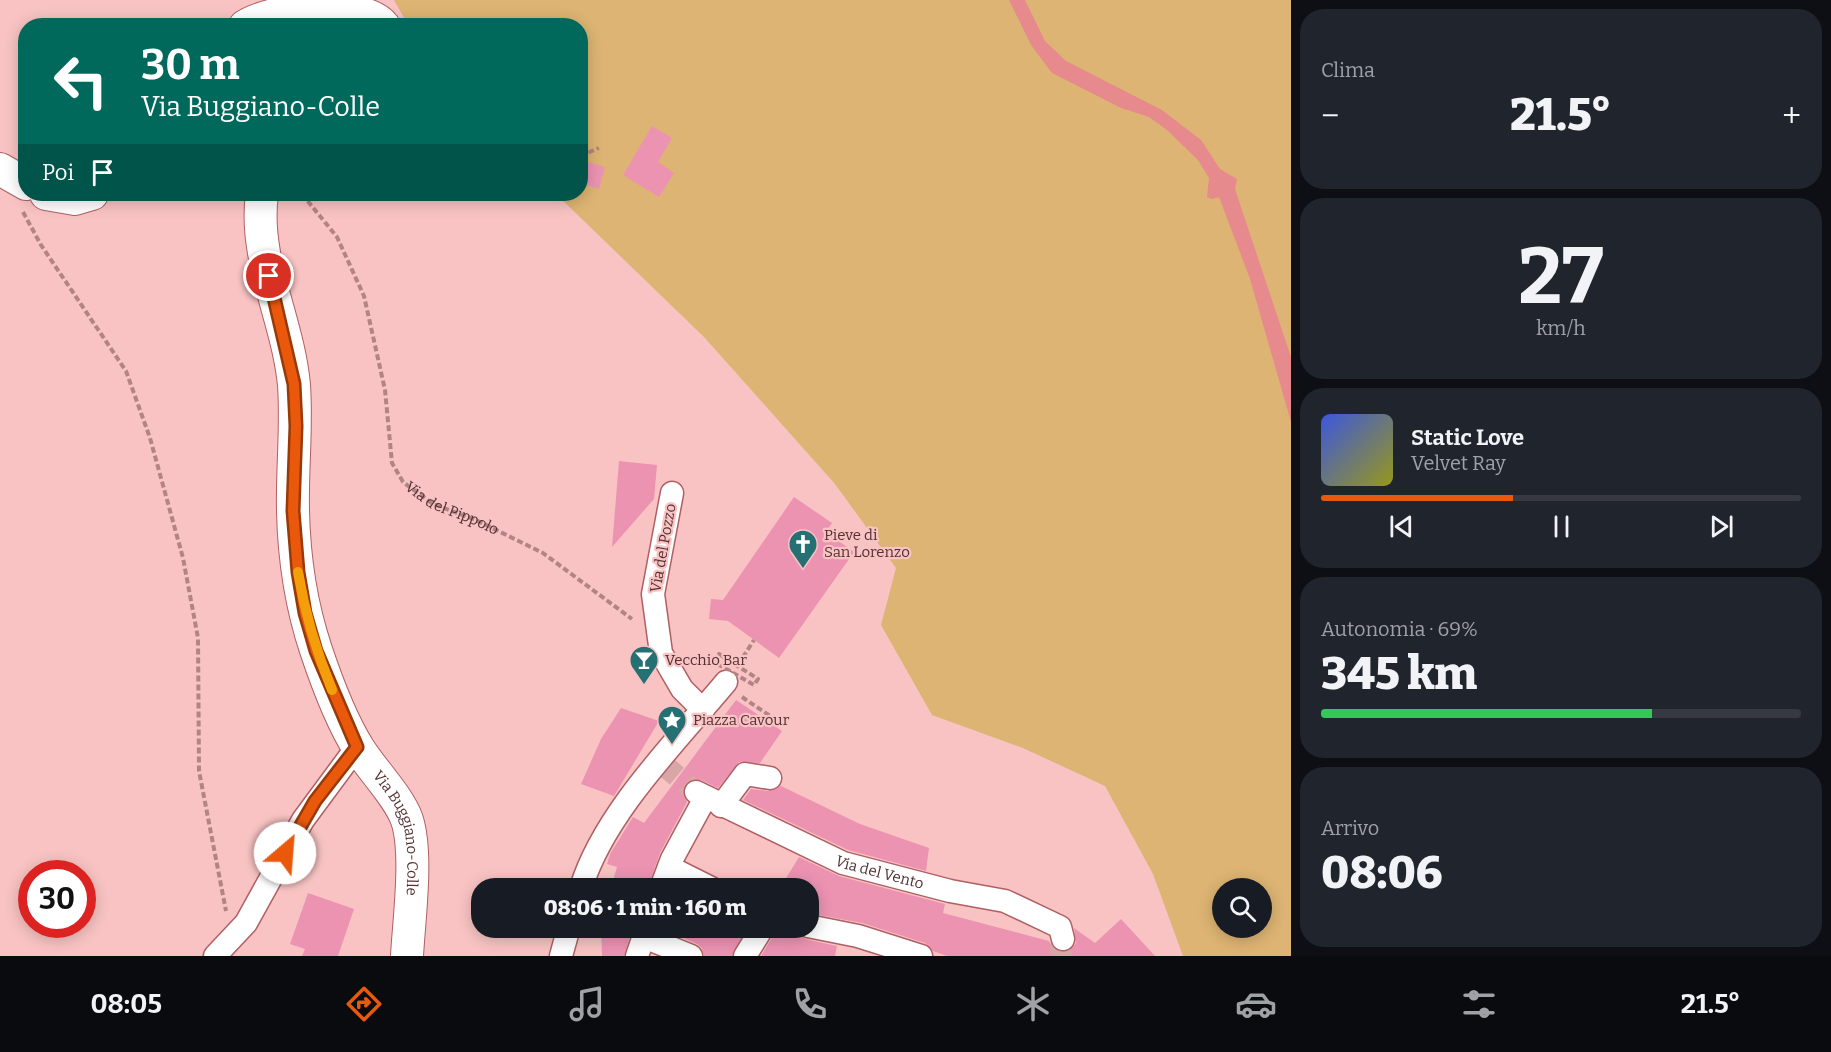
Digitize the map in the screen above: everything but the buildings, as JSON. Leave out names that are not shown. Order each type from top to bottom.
[{"type":"street","points":[[265,18],[283,11],[317,4],[346,3],[374,12],[378,18]]},
{"type":"street","points":[[0,169],[18,184]]},
{"type":"street","name":"Via Buggiano-Colle","points":[[261,201],[264,258],[294,384],[296,426],[293,511],[298,572],[305,613],[316,651],[357,747],[401,806],[408,823],[411,856],[407,956]]},
{"type":"street","name":"Via del Pozzo","points":[[659,639],[653,594],[672,493]]},
{"type":"street","points":[[659,639],[661,653],[682,689],[703,710]]},
{"type":"street","points":[[584,878],[588,867],[621,811],[729,678]]},
{"type":"street","points":[[216,956],[246,923],[268,887],[303,820],[357,747]]},
{"type":"street","points":[[665,878],[707,798],[745,774],[770,778]]},
{"type":"street","name":"Via del Vento","points":[[707,798],[843,863],[950,891],[1005,901],[1060,927],[1063,939]]},
{"type":"street","points":[[819,928],[858,936],[921,956]]},
{"type":"street","points":[[561,956],[566,938]]},
{"type":"street","points":[[745,956],[756,938]]},
{"type":"street","points":[[642,940],[691,956]]},
{"type":"path","points":[[588,153],[599,148]]},
{"type":"path","points":[[32,201],[41,245],[126,371],[150,438],[183,558],[198,638],[199,771],[232,939]]},
{"type":"path","name":"Via del Pippolo","points":[[308,201],[338,237],[364,296],[385,390],[392,463],[403,482],[434,504],[476,520],[543,553],[659,639]]},
{"type":"path","points":[[754,640],[729,678],[779,722]]},
{"type":"shaded area","points":[[394,0],[1291,0],[1291,956],[1183,956],[1153,874],[1105,786],[1023,748],[932,715],[881,625],[896,568],[835,484],[704,337],[563,201],[588,201],[588,18],[404,18]]},
{"type":"shaded area","points":[[1009,0],[1025,0],[1045,41],[1066,61],[1162,110],[1201,140],[1220,169],[1237,179],[1235,189],[1291,357],[1291,422],[1250,279],[1219,197],[1212,199],[1207,197],[1209,178],[1198,160],[1167,130],[1149,117],[1121,108],[1052,73],[1031,45]]},
{"type":"tunnel","points":[[660,762],[696,792]]},
{"type":"tunnel","points":[[1060,956],[1063,939]]},
{"type":"slow traffic","points":[[298,572],[305,613],[316,651],[332,690]]},
{"type":"place","name":"Pieve di San Lorenzo","points":[[803,570]]},
{"type":"place","name":"Vecchio Bar","points":[[644,686]]},
{"type":"place","name":"Piazza Cavour","points":[[672,746]]},
{"type":"route","points":[[269,276],[294,384],[296,426],[293,511],[298,572],[305,613],[316,651],[357,747],[315,801],[285,853]]}]
